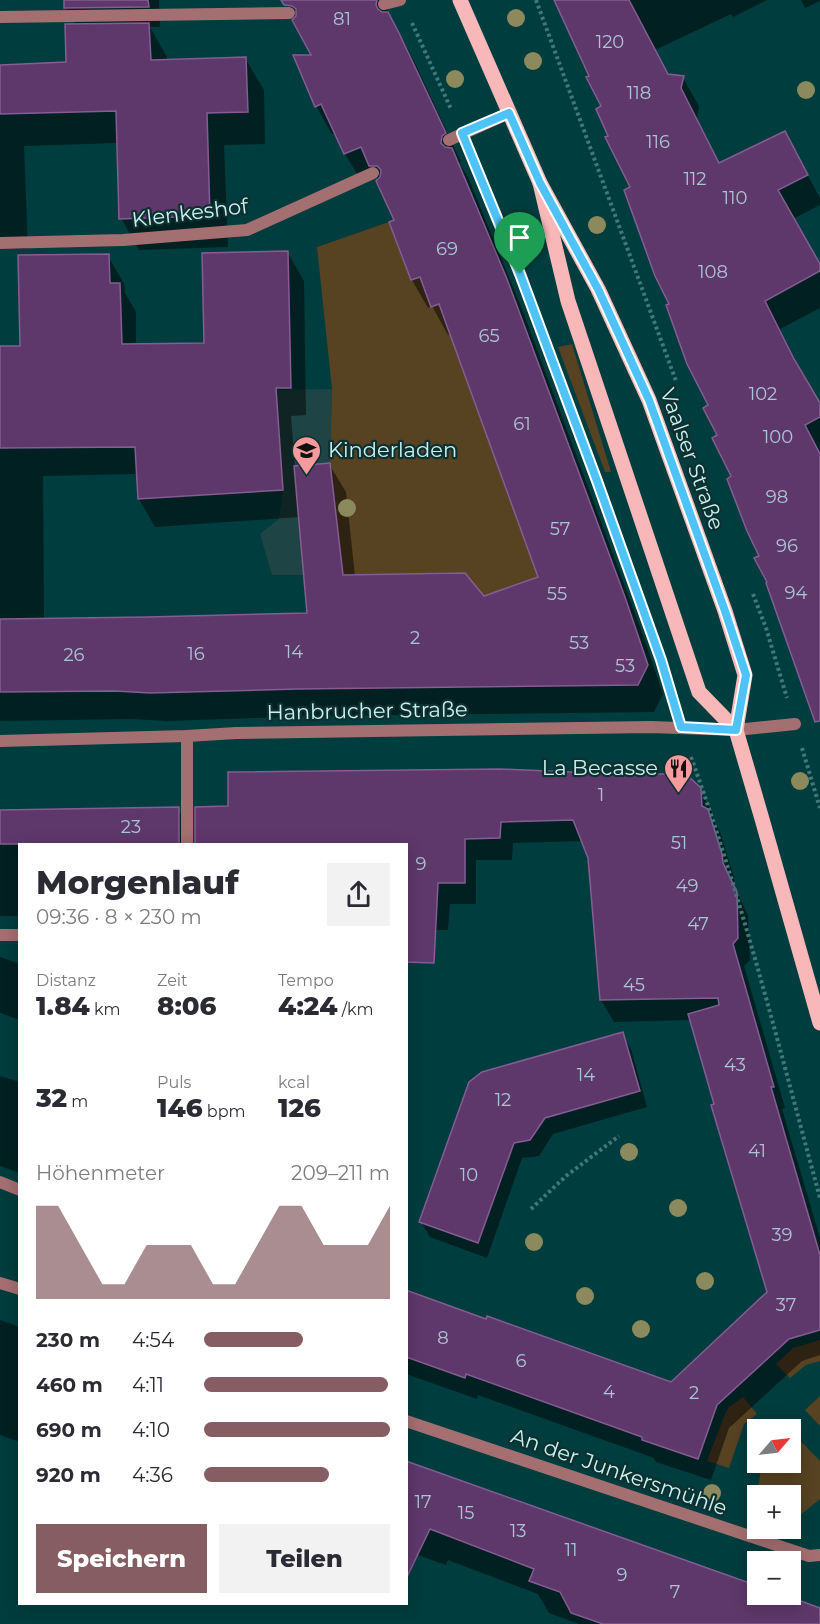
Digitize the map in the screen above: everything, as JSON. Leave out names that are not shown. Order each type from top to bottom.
[{"type":"main road","name":"Vaalser Straße","points":[[460,0],[540,183],[598,289],[649,400],[725,611],[746,675],[736,730],[820,1023]]},
{"type":"main road","name":"Vaalser Straße","points":[[540,183],[568,301],[699,692],[736,730]]},
{"type":"street","points":[[384,4],[400,0]]},
{"type":"street","points":[[0,17],[289,13]]},
{"type":"street","points":[[449,140],[509,113]]},
{"type":"street","name":"Klenkeshof","points":[[0,243],[123,240],[247,230],[373,173]]},
{"type":"street","name":"Hanbrucher Straße","points":[[0,741],[187,736],[236,732],[681,727],[736,730],[795,724]]},
{"type":"street","points":[[187,736],[187,843]]},
{"type":"street","points":[[0,935],[18,935]]},
{"type":"street","points":[[0,1182],[18,1189]]},
{"type":"street","points":[[0,1283],[18,1288]]},
{"type":"street","name":"An der Junkersmühle","points":[[408,1422],[808,1556],[820,1555]]},
{"type":"path","points":[[411,21],[462,133],[520,274],[569,405]]},
{"type":"path","points":[[681,727],[715,823],[820,1198]]},
{"type":"path","points":[[531,1209],[566,1176],[620,1136]]},
{"type":"shaded area","points":[[389,222],[411,280],[420,277],[431,307],[439,304],[538,577],[484,596],[465,573],[343,575],[330,463],[332,389],[317,247]]},
{"type":"shaded area","points":[[572,344],[611,472],[605,472],[558,347]]},
{"type":"shaded area","name":"Kinderladen","points":[[332,389],[330,463],[343,575],[272,575],[260,534],[279,519],[283,490],[276,390]]},
{"type":"shaded area","points":[[820,1340],[820,1361],[806,1365],[790,1378],[776,1364],[793,1348]]},
{"type":"shaded area","points":[[820,1396],[820,1426],[805,1410]]},
{"type":"shaded area","points":[[743,1397],[757,1414],[747,1419],[744,1424],[729,1468],[707,1461],[729,1407]]},
{"type":"shaded area","points":[[801,1441],[820,1461],[820,1499],[801,1514],[801,1485],[759,1485],[760,1473],[801,1473]]},
{"type":"building","points":[[64,0],[148,0],[149,7],[64,8]]},
{"type":"building","points":[[281,0],[377,0],[378,9],[388,12],[399,33],[446,133],[442,136],[441,143],[445,147],[452,148],[507,279],[625,597],[648,665],[638,685],[150,693],[0,692],[0,619],[307,613],[294,466],[330,463],[343,575],[465,573],[484,596],[538,577],[439,304],[431,307],[420,277],[411,280],[389,222],[394,220],[376,181],[380,177],[381,170],[377,166],[369,166],[361,147],[344,154],[321,104],[315,107],[293,55],[311,55],[292,20],[296,16],[296,9],[284,5]]},
{"type":"building","points":[[554,0],[629,0],[668,74],[684,76],[681,88],[719,163],[785,131],[808,175],[778,190],[820,264],[820,271],[765,301],[794,359],[820,403],[820,417],[805,425],[820,454],[820,721],[815,722],[767,582],[754,558],[759,556],[727,479],[731,476],[712,438],[717,435],[703,408],[708,405],[687,364],[666,305],[669,304],[655,276],[624,190],[630,187],[605,137],[608,136],[596,109],[601,106],[586,77],[589,76]]},
{"type":"building","points":[[149,23],[151,60],[246,57],[248,112],[207,113],[210,216],[119,219],[116,111],[0,114],[0,65],[66,62],[65,24]]},
{"type":"building","points":[[288,251],[291,388],[276,388],[283,490],[138,499],[135,447],[0,448],[0,346],[20,346],[18,255],[109,254],[110,283],[120,283],[122,344],[204,343],[202,253]]},
{"type":"building","points":[[500,769],[616,774],[686,774],[701,788],[702,806],[708,809],[723,863],[737,892],[738,938],[733,944],[774,1087],[771,1087],[820,1255],[820,1330],[789,1339],[717,1405],[698,1459],[466,1374],[465,1378],[408,1358],[408,1291],[486,1319],[487,1316],[671,1382],[767,1292],[711,1105],[714,1104],[688,1014],[719,1005],[718,998],[600,1000],[588,858],[573,820],[501,822],[500,838],[465,839],[465,883],[438,883],[434,963],[408,962],[408,843],[195,843],[195,807],[228,806],[228,772]]},
{"type":"building","points":[[179,807],[179,843],[0,844],[0,810]]},
{"type":"building","points":[[623,1032],[640,1091],[545,1118],[530,1140],[514,1143],[478,1243],[419,1222],[469,1082],[482,1072]]},
{"type":"building","points":[[408,1462],[747,1582],[747,1605],[801,1605],[801,1601],[820,1608],[820,1624],[603,1624],[571,1613],[560,1592],[529,1581],[534,1569],[430,1529],[408,1575]]},
{"type":"place","name":"Kinderladen","points":[[307,476]]},
{"type":"place","name":"La Becasse","points":[[679,794]]},
{"type":"route","points":[[509,113],[540,183],[598,289],[649,400],[746,675],[736,730],[681,727],[661,660],[520,274],[462,133],[509,113]]}]
